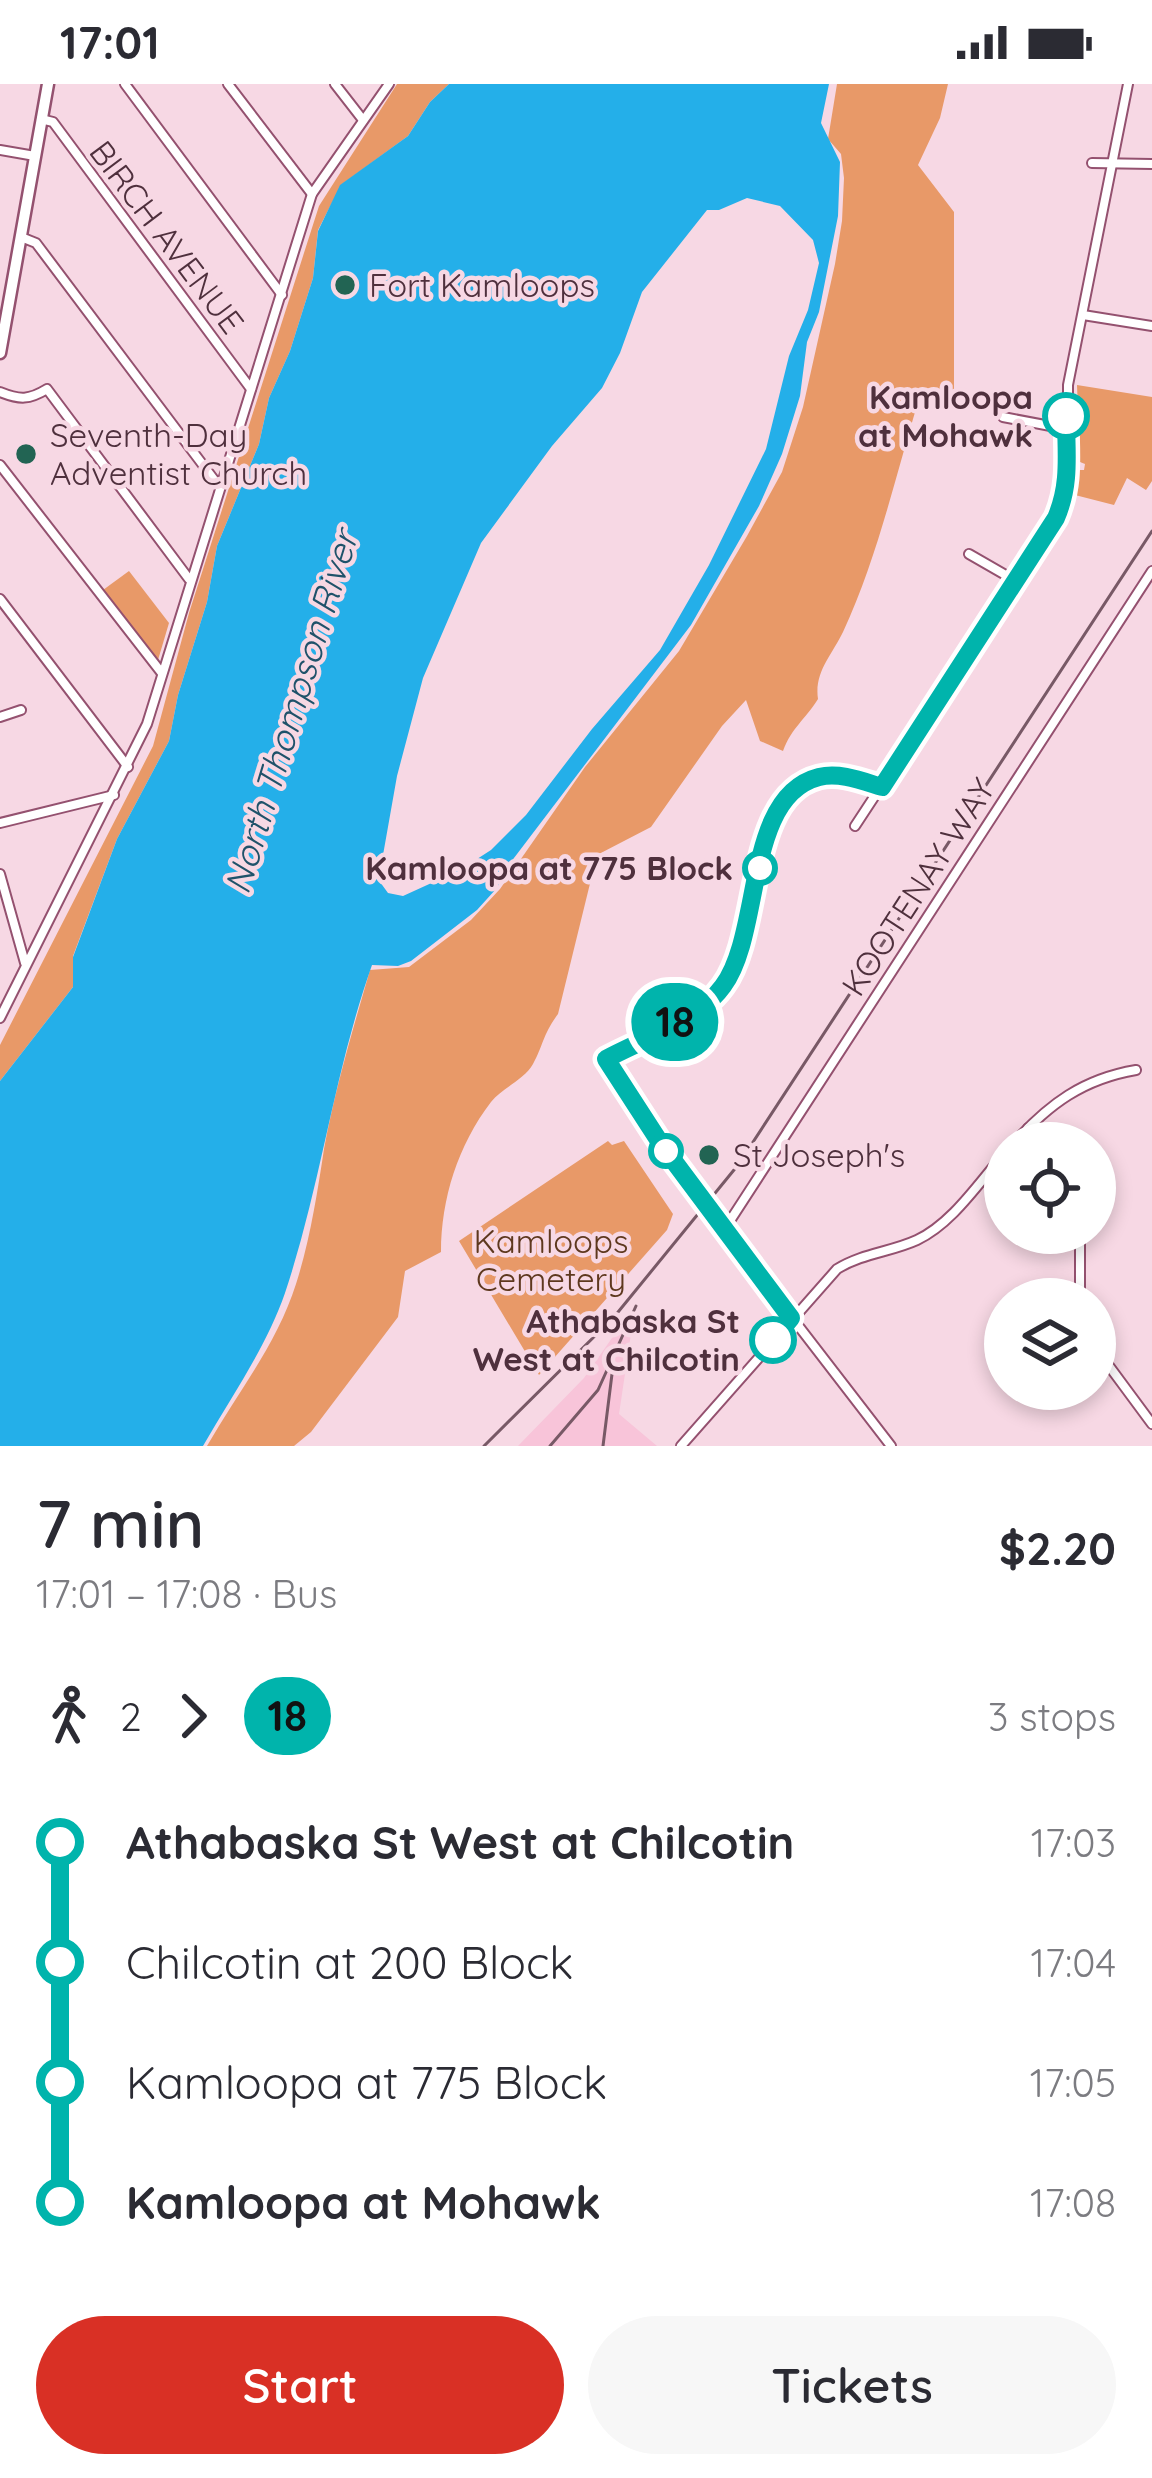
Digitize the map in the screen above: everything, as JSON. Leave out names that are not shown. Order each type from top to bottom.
[{"type":"main road","points":[[0,353],[48,84]]},
{"type":"street","points":[[125,84],[282,296]]},
{"type":"street","points":[[228,84],[312,194]]},
{"type":"street","points":[[335,84],[363,120]]},
{"type":"street","points":[[0,1018],[147,724],[312,194],[389,84]]},
{"type":"street","points":[[856,826],[1016,581],[1064,497],[1069,461],[1068,385],[1128,84]]},
{"type":"street","name":"BIRCH AVENUE","points":[[41,118],[52,122],[251,389]]},
{"type":"street","points":[[0,149],[35,156]]},
{"type":"street","points":[[1092,164],[1152,164]]},
{"type":"street","points":[[21,237],[36,243],[219,486]]},
{"type":"street","points":[[1083,315],[1152,326]]},
{"type":"street","points":[[0,392],[18,400],[47,389],[190,580]]},
{"type":"street","points":[[1003,417],[1066,429]]},
{"type":"street","points":[[0,465],[161,673]]},
{"type":"street","points":[[969,554],[1016,581]]},
{"type":"street","name":"KOOTENAY WAY","points":[[724,1229],[1152,571]]},
{"type":"street","points":[[0,599],[128,767]]},
{"type":"street","points":[[0,717],[21,710]]},
{"type":"street","points":[[882,787],[845,776],[821,776],[796,787],[778,808],[769,830],[737,962],[723,987],[704,1006],[606,1059],[661,1144],[891,1446]]},
{"type":"street","points":[[0,823],[114,795]]},
{"type":"street","points":[[0,874],[25,964]]},
{"type":"street","points":[[1033,1122],[1066,1095],[1136,1070]]},
{"type":"street","points":[[681,1446],[837,1269],[862,1256],[911,1243],[937,1228],[984,1176]]},
{"type":"street","points":[[1116,1375],[1152,1424]]},
{"type":"shaded area","points":[[632,1327],[619,1414],[657,1446],[518,1446],[584,1378],[619,1328]]},
{"type":"green space","points":[[397,84],[449,84],[430,102],[408,136],[341,185],[318,230],[313,278],[269,398],[259,444],[217,546],[207,602],[169,741],[117,839],[73,956],[73,987],[0,1081],[0,1045],[153,746],[189,613],[319,206]]},
{"type":"green space","points":[[837,84],[948,84],[940,118],[918,165],[954,212],[954,389],[918,402],[876,547],[843,632],[821,672],[818,699],[783,751],[760,741],[746,700],[722,726],[651,827],[597,855],[558,1014],[529,1070],[491,1102],[469,1136],[448,1193],[441,1252],[405,1271],[398,1317],[311,1432],[294,1446],[207,1446],[268,1347],[296,1284],[333,1104],[370,970],[409,967],[471,920],[500,889],[585,767],[679,651],[782,472],[803,407],[842,221],[841,154],[828,139]]},
{"type":"green space","points":[[1077,385],[1152,397],[1152,481],[1146,490],[1127,478],[1114,505],[1075,495],[1079,470],[1085,464],[1080,462]]},
{"type":"green space","points":[[129,571],[169,623],[158,660],[103,590]]},
{"type":"green space","name":"Kamloops Cemetery","points":[[608,1141],[612,1145],[624,1141],[673,1214],[667,1230],[539,1375],[459,1241]]},
{"type":"water","name":"North Thompson River","points":[[449,84],[829,84],[821,123],[840,162],[838,216],[819,312],[807,342],[800,396],[782,454],[759,506],[691,625],[514,858],[496,889],[477,910],[411,961],[398,966],[372,965],[285,1293],[258,1352],[203,1446],[0,1446],[0,1081],[73,987],[73,957],[117,839],[169,741],[207,602],[217,546],[290,351],[313,278],[318,231],[340,185],[408,136],[430,102]],"holes":[[[747,198],[780,206],[813,240],[819,263],[766,449],[709,565],[660,650],[526,815],[491,850],[460,870],[403,896],[388,893],[380,872],[397,776],[423,678],[481,543],[552,446],[602,388],[642,292],[707,210]]]},
{"type":"railway","points":[[484,1446],[614,1317],[738,1165],[1152,531]]},
{"type":"railway","points":[[550,1446],[598,1390],[636,1306]]},
{"type":"railway","points":[[603,1446],[612,1374]]},
{"type":"bus line","name":"18","points":[[773,1340],[791,1318],[661,1144],[606,1059],[704,1006],[723,987],[737,962],[769,830],[778,808],[796,787],[821,776],[845,776],[882,787],[1056,518],[1068,471],[1066,416]]},
{"type":"place","name":"Fort Kamloops","points":[[345,285]]},
{"type":"place","name":"Kamloopa at Mohawk","points":[[1066,416]]},
{"type":"place","name":"Seventh-Day Adventist Church","points":[[26,454]]},
{"type":"place","name":"Kamloopa at 775 Block","points":[[760,868]]},
{"type":"place","name":"St Joseph's","points":[[709,1155]]},
{"type":"place","name":"Athabaska St West at Chilcotin","points":[[773,1340]]}]
